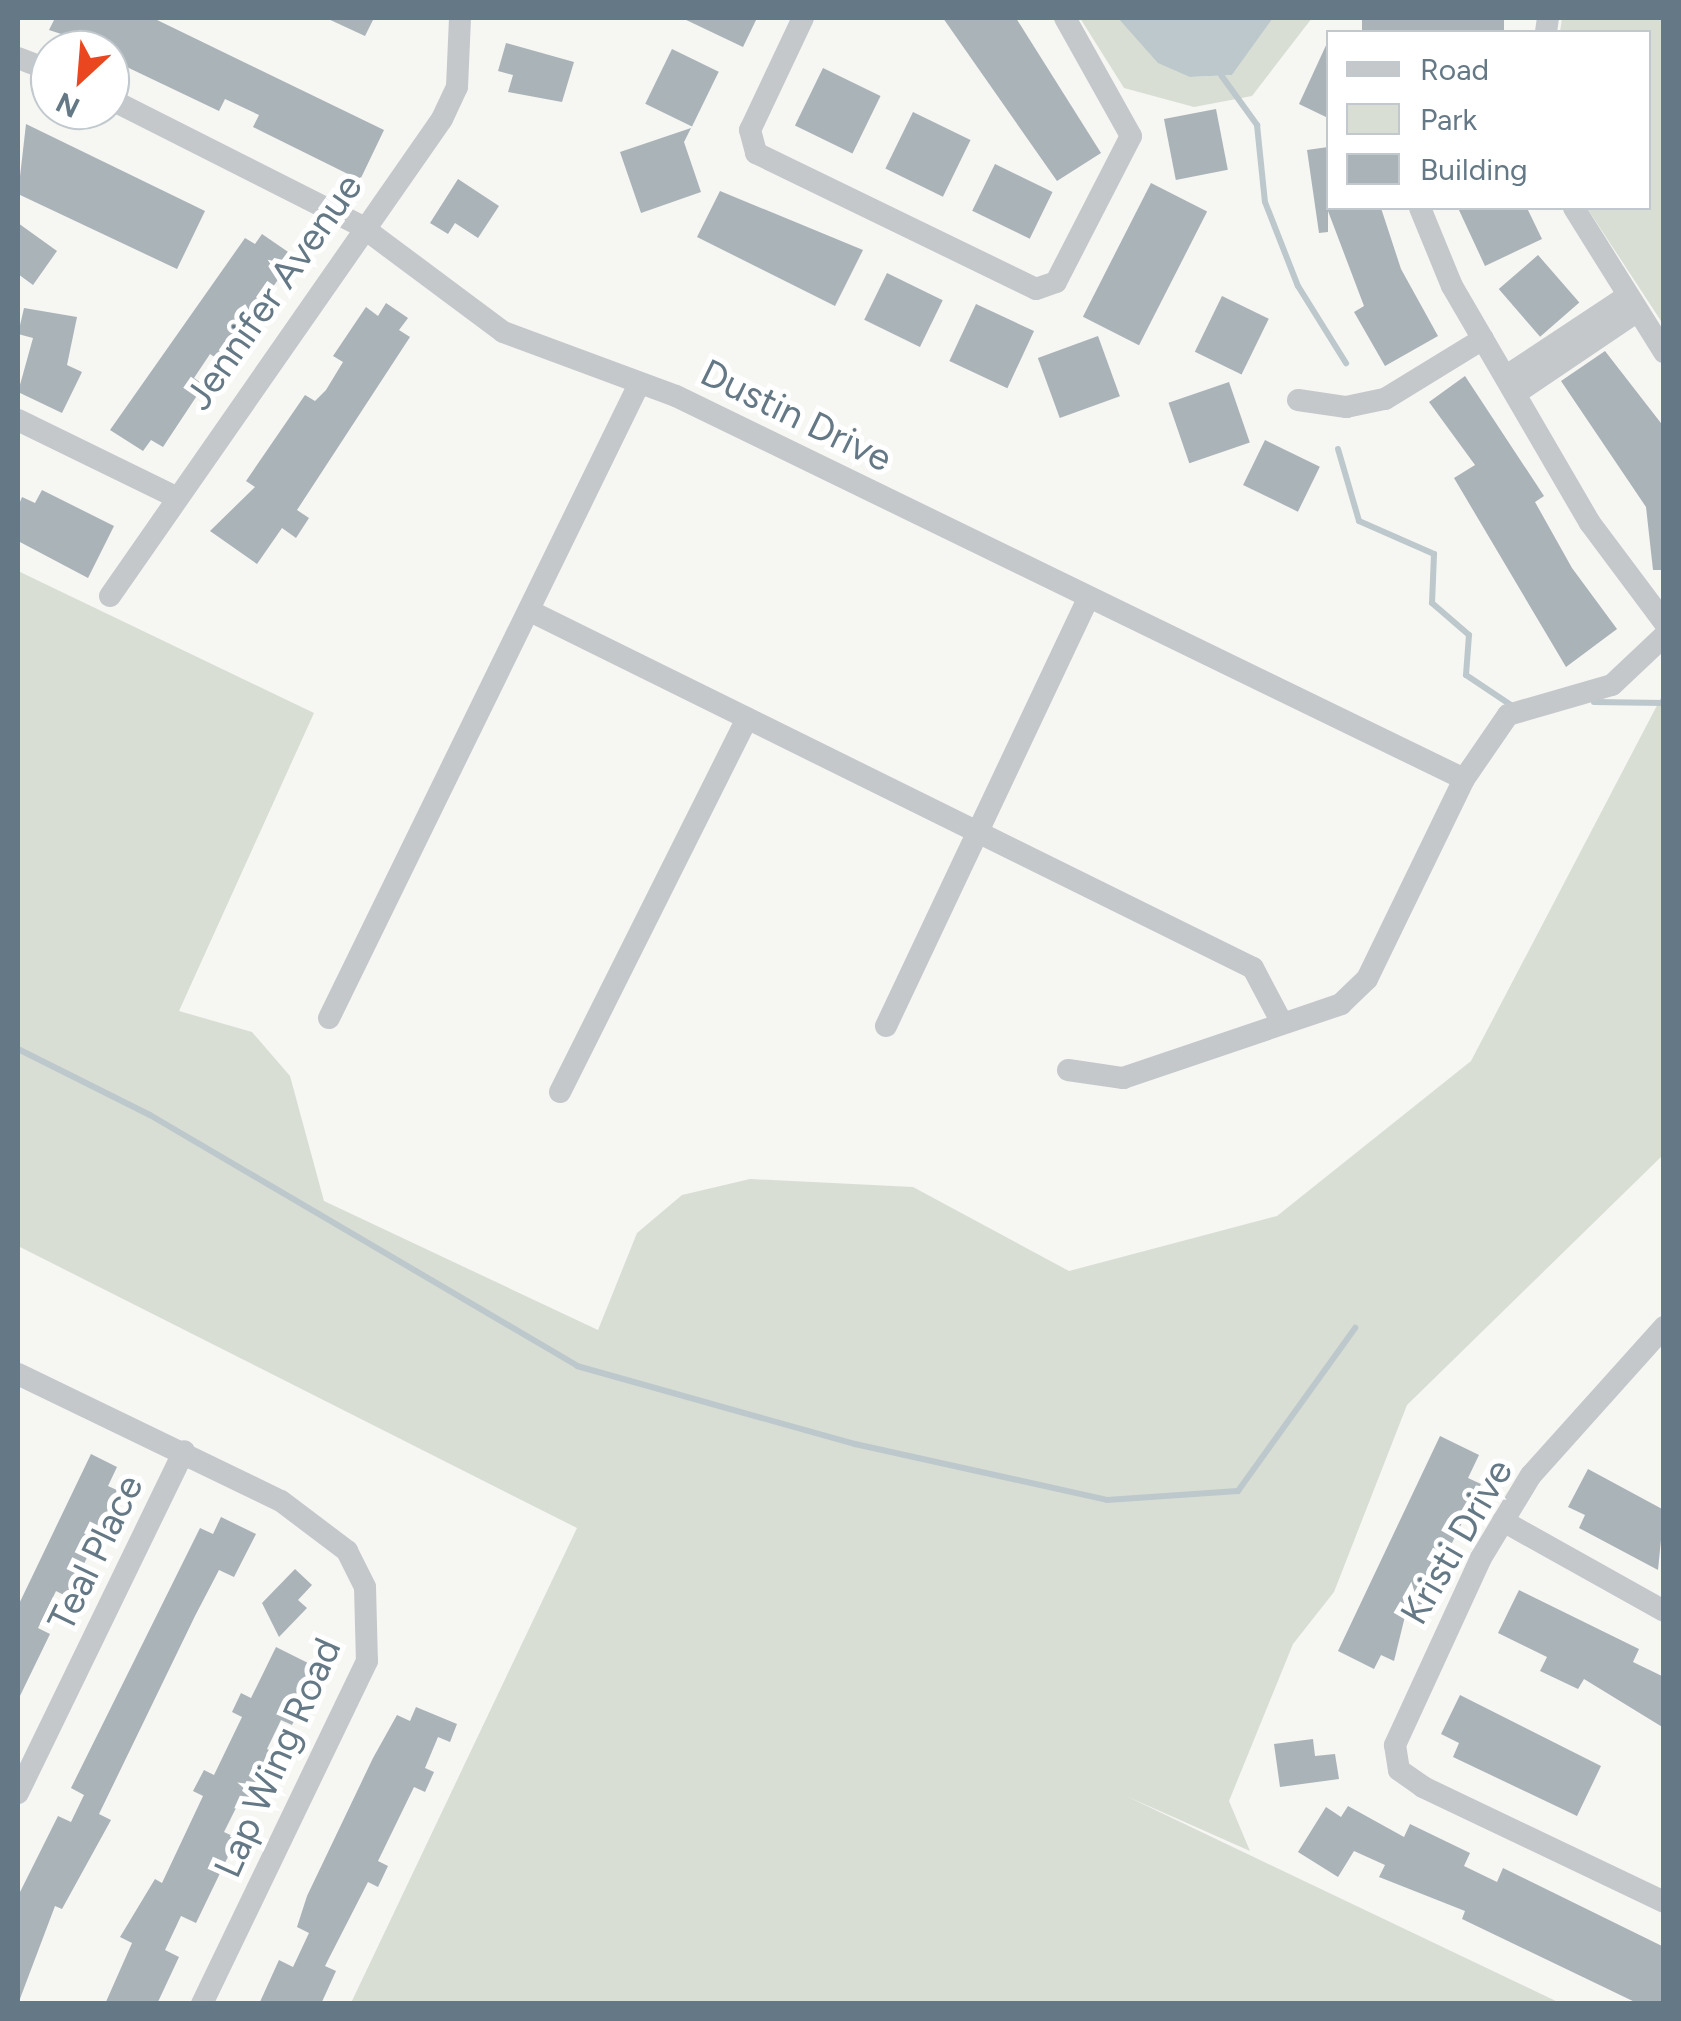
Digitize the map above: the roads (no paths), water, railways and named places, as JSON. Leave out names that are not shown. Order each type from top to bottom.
[{"type":"street","name":"Jennifer Avenue","points":[[110,596],[174,496],[361,226],[442,119],[457,87],[460,18]]},
{"type":"street","points":[[803,18],[750,130],[756,153],[1036,289],[1056,282],[1132,136],[1065,18]]},
{"type":"street","name":"Dustin Drive","points":[[130,109],[361,226],[504,332],[639,384],[1464,780]]},
{"type":"street","points":[[1421,210],[1483,338],[1513,383],[1599,537],[1664,622]]},
{"type":"street","points":[[1575,210],[1664,352]]},
{"type":"street","points":[[1513,383],[1631,304]]},
{"type":"street","points":[[1298,400],[1346,407],[1385,399],[1483,338]]},
{"type":"street","points":[[329,1018],[639,384]]},
{"type":"street","points":[[18,420],[174,496]]},
{"type":"street","points":[[886,1026],[1088,598]]},
{"type":"street","points":[[530,611],[1253,968],[1282,1023]]},
{"type":"street","points":[[1068,1070],[1123,1078],[1341,1004],[1367,980],[1464,780],[1508,715],[1612,685],[1664,636]]},
{"type":"street","points":[[560,1092],[747,718]]},
{"type":"street","name":"Kristi Drive","points":[[1664,1327],[1531,1475],[1404,1716],[1399,1770],[1664,1902]]},
{"type":"street","name":"Lap Wing Road","points":[[18,1374],[184,1452],[320,1525],[348,1551],[372,1626],[367,1661],[202,2004]]},
{"type":"street","name":"Teal Place","points":[[18,1793],[184,1452]]},
{"type":"street","points":[[1503,1522],[1664,1610]]},
{"type":"waterway","points":[[1221,75],[1257,125],[1265,202],[1298,286],[1346,363]]},
{"type":"waterway","points":[[1338,449],[1359,521],[1434,554],[1432,603],[1469,635],[1466,675],[1514,707]]},
{"type":"waterway","points":[[1594,702],[1664,703]]},
{"type":"waterway","points":[[18,1049],[150,1115],[577,1366],[855,1444],[1107,1500],[1238,1491],[1355,1328]]}]
